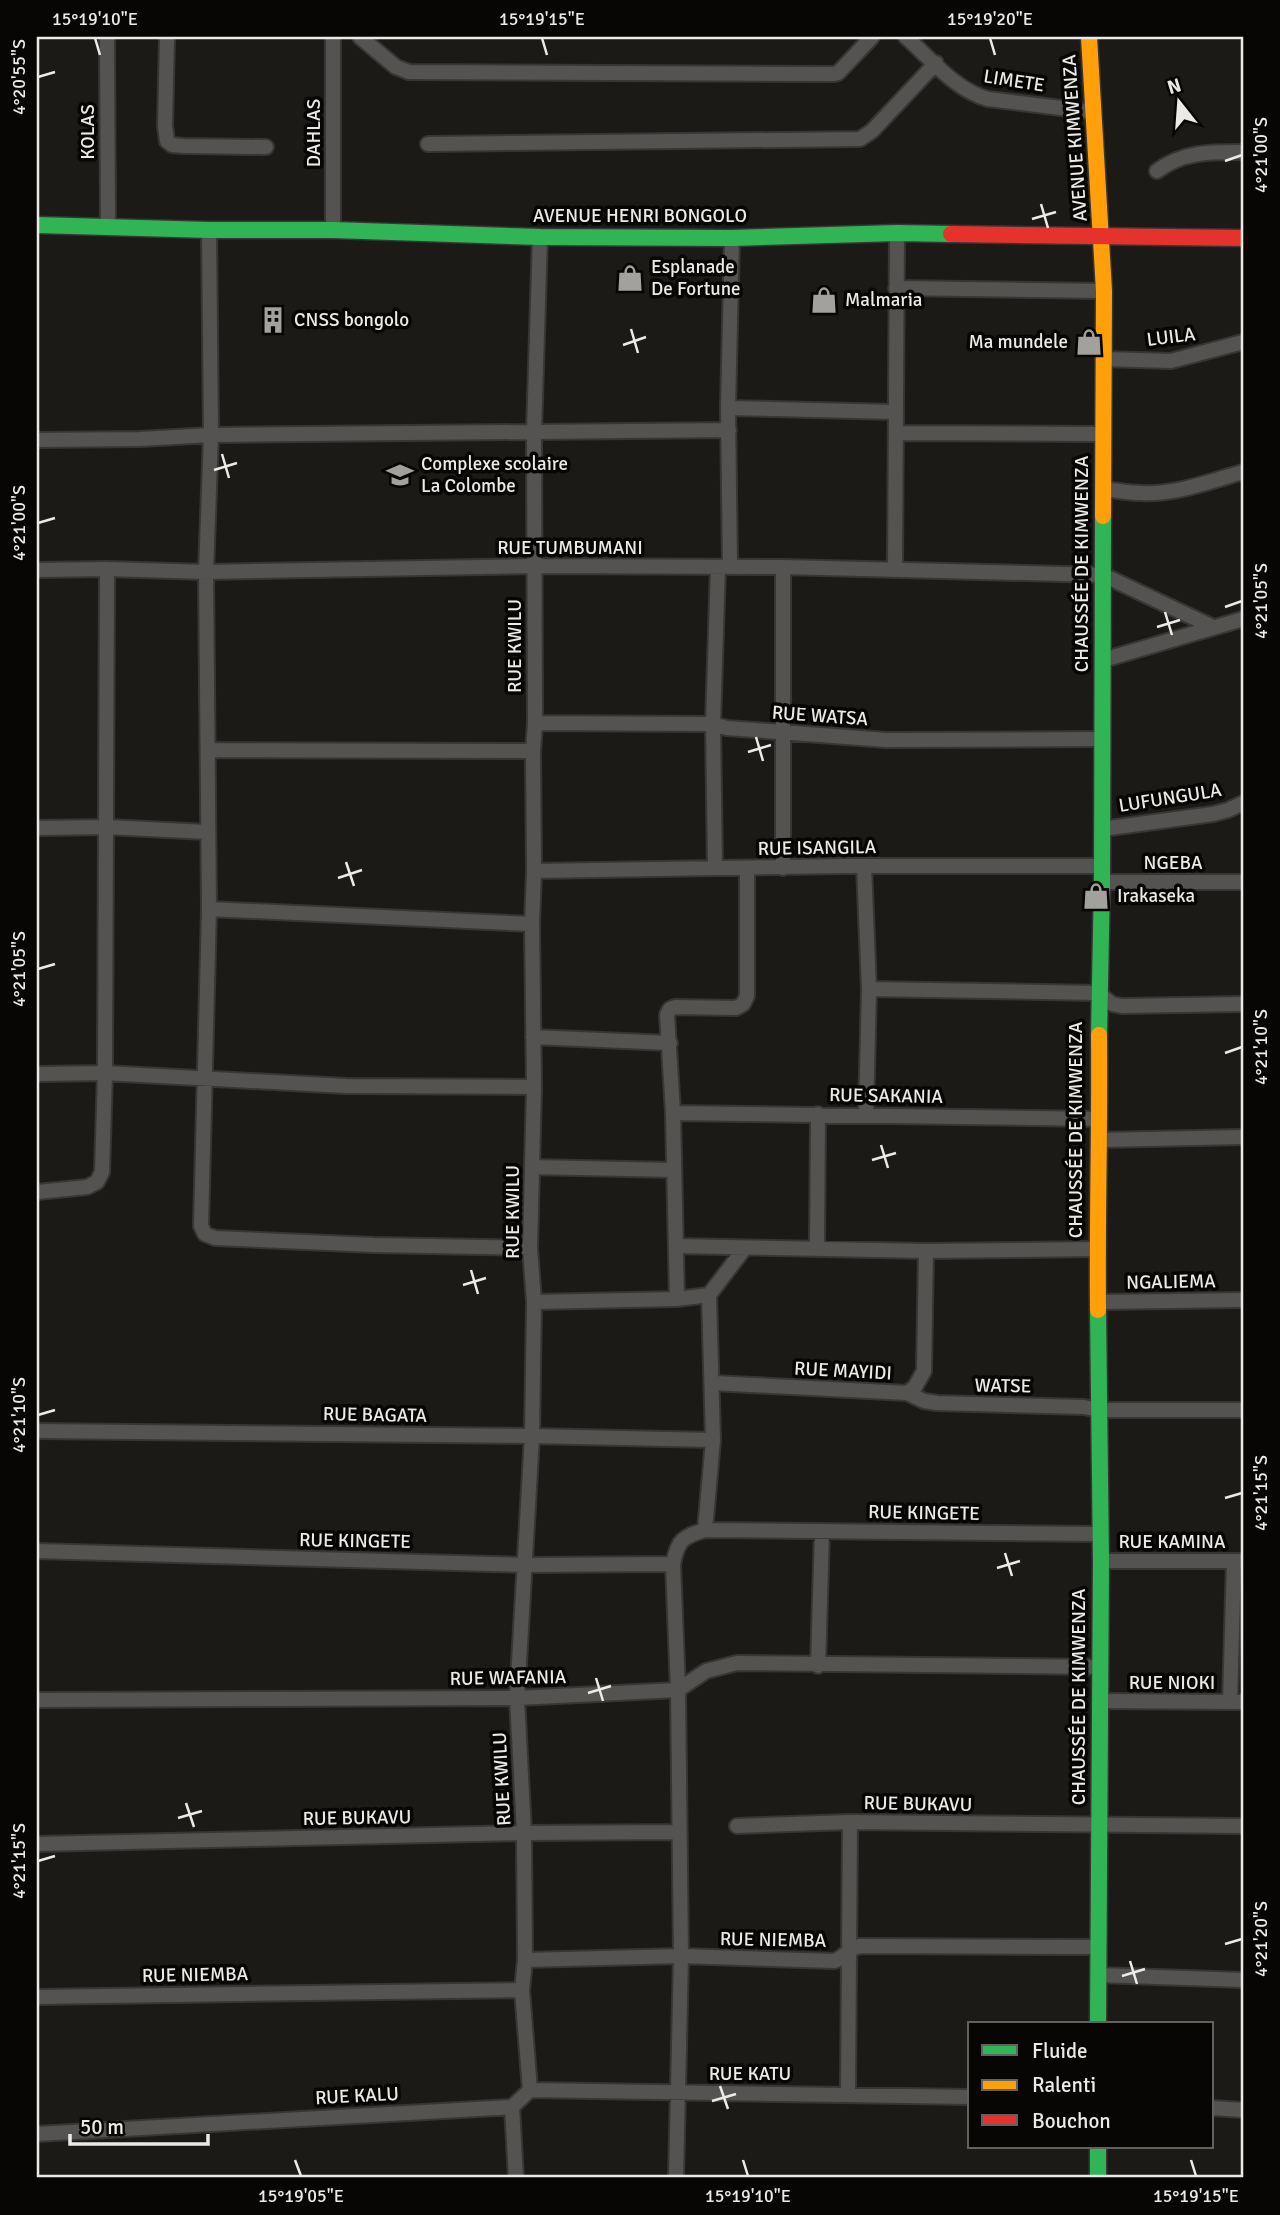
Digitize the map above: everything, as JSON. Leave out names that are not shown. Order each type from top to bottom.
[{"type":"street","name":"KOLAS","points":[[107,37],[108,226]]},
{"type":"street","points":[[167,37],[167,141],[172,145],[184,146],[266,147]]},
{"type":"street","name":"DAHLAS","points":[[333,230],[334,37]]},
{"type":"street","points":[[360,37],[396,67],[409,72],[820,74],[838,73],[872,37]]},
{"type":"street","name":"LIMETE","points":[[906,37],[967,92],[975,96],[1094,112]]},
{"type":"street","name":"AVENUE KIMWENZA","points":[[1089,37],[1103,237]]},
{"type":"street","points":[[428,144],[860,139],[872,131],[936,63]]},
{"type":"street","points":[[1157,171],[1191,154],[1243,152]]},
{"type":"street","name":"AVENUE HENRI BONGOLO","points":[[37,225],[540,237],[732,238],[897,233],[1243,238]]},
{"type":"street","points":[[209,230],[211,435],[206,572],[209,909],[201,1226],[205,1234],[215,1238],[334,1244],[530,1248]]},
{"type":"street","points":[[895,568],[897,233]]},
{"type":"street","name":"RUE KWILU","points":[[530,2090],[522,1990],[525,1960],[524,1833],[517,1698],[532,1436],[534,1302],[530,1248],[534,1087],[534,431],[540,237]]},
{"type":"street","name":"CHAUSSÉE DE KIMWENZA","points":[[1098,2022],[1101,1534],[1097,1249],[1100,1140],[1098,993],[1102,883],[1103,237]]},
{"type":"street","points":[[715,867],[713,724],[724,567],[732,238]]},
{"type":"street","points":[[896,288],[1104,291]]},
{"type":"street","name":"LUILA","points":[[1103,359],[1171,361],[1243,342]]},
{"type":"street","points":[[728,408],[896,411]]},
{"type":"street","points":[[37,440],[211,435],[729,430]]},
{"type":"street","points":[[897,433],[1103,434]]},
{"type":"street","points":[[1102,489],[1141,494],[1178,490],[1243,472]]},
{"type":"street","name":"RUE TUMBUMANI","points":[[37,570],[206,572],[534,566],[783,567],[1103,575]]},
{"type":"street","points":[[783,567],[783,868]]},
{"type":"street","points":[[37,1192],[86,1187],[97,1182],[102,1172],[105,1073],[107,569]]},
{"type":"street","points":[[1103,575],[1213,627]]},
{"type":"street","points":[[1103,660],[1243,619]]},
{"type":"street","name":"RUE WATSA","points":[[535,723],[713,724],[727,728],[886,740],[1102,739]]},
{"type":"street","points":[[208,750],[533,751]]},
{"type":"street","name":"LUFUNGULA","points":[[1102,829],[1213,814],[1243,803]]},
{"type":"street","points":[[37,828],[107,827],[207,832]]},
{"type":"street","points":[[864,866],[869,989],[866,1114]]},
{"type":"street","name":"RUE ISANGILA","points":[[534,871],[715,867],[1101,866]]},
{"type":"street","points":[[677,1299],[673,1113],[667,1015],[670,1009],[675,1007],[736,1008],[743,1004],[747,996],[747,868]]},
{"type":"street","name":"NGEBA","points":[[1102,883],[1243,882]]},
{"type":"street","points":[[209,909],[532,924]]},
{"type":"street","points":[[869,989],[1098,993],[1112,1004],[1122,1006],[1243,1004]]},
{"type":"street","points":[[533,1037],[670,1043]]},
{"type":"street","points":[[37,1074],[105,1073],[345,1086],[534,1087]]},
{"type":"street","name":"RUE SAKANIA","points":[[673,1113],[1099,1119]]},
{"type":"street","points":[[817,1249],[818,1114]]},
{"type":"street","points":[[1100,1140],[1243,1137]]},
{"type":"street","points":[[532,1167],[673,1170]]},
{"type":"street","points":[[676,1246],[926,1251],[1097,1249]]},
{"type":"street","points":[[676,2178],[681,1956],[678,1690],[673,1564],[676,1548],[682,1539],[705,1530],[713,1440],[709,1295],[744,1249]]},
{"type":"street","name":"RUE MAYIDI","points":[[713,1382],[906,1393],[915,1387],[923,1371],[926,1251]]},
{"type":"street","points":[[534,1302],[677,1299],[709,1295]]},
{"type":"street","name":"NGALIEMA","points":[[1099,1302],[1243,1300]]},
{"type":"street","name":"WATSE","points":[[906,1393],[937,1403],[1084,1407],[1099,1410],[1243,1410]]},
{"type":"street","name":"RUE BAGATA","points":[[37,1431],[713,1440]]},
{"type":"street","name":"RUE KINGETE","points":[[705,1530],[1101,1534]]},
{"type":"street","points":[[818,1666],[822,1531]]},
{"type":"street","name":"RUE KINGETE","points":[[37,1550],[526,1565],[673,1564]]},
{"type":"street","name":"RUE KAMINA","points":[[1101,1561],[1239,1561]]},
{"type":"street","points":[[1237,1702],[1239,1561]]},
{"type":"street","points":[[678,1690],[706,1671],[737,1663],[818,1666],[1100,1667]]},
{"type":"street","name":"RUE WAFANIA","points":[[37,1700],[517,1698],[678,1690]]},
{"type":"street","name":"RUE NIOKI","points":[[1100,1702],[1237,1702]]},
{"type":"street","points":[[848,2094],[850,1822]]},
{"type":"street","name":"RUE BUKAVU","points":[[737,1826],[850,1822],[1243,1826]]},
{"type":"street","name":"RUE BUKAVU","points":[[37,1844],[679,1832]]},
{"type":"street","name":"RUE NIEMBA","points":[[525,1960],[681,1956],[834,1961],[860,1946],[1098,1947]]},
{"type":"street","points":[[1098,1975],[1243,1980]]},
{"type":"street","name":"RUE NIEMBA","points":[[37,1997],[522,1990]]},
{"type":"street","points":[[516,2178],[512,2107],[530,2090]]},
{"type":"street","name":"RUE KATU","points":[[530,2090],[968,2096]]},
{"type":"street","name":"RUE KALU","points":[[37,2134],[512,2107]]},
{"type":"street","points":[[1214,2108],[1243,2110]]},
{"type":"street","points":[[1098,2148],[1098,2178]]},
{"type":"traffic: fast","points":[[37,225],[540,237],[732,238],[951,234]]},
{"type":"traffic: fast","points":[[1099,1035],[1103,516]]},
{"type":"traffic: fast","points":[[1098,1310],[1101,1561],[1098,2022]]},
{"type":"traffic: fast","points":[[1098,2148],[1098,2178]]},
{"type":"traffic: slow","points":[[1089,37],[1104,291],[1103,516]]},
{"type":"traffic: slow","points":[[1098,1310],[1099,1035]]},
{"type":"traffic: jam","points":[[951,234],[1243,238]]},
{"type":"place","name":"Esplanade De Fortune","points":[[630,278]]},
{"type":"place","name":"Malmaria","points":[[824,300]]},
{"type":"place","name":"CNSS bongolo","points":[[273,320]]},
{"type":"place","name":"Ma mundele","points":[[1089,342]]},
{"type":"place","name":"Complexe scolaire La Colombe","points":[[400,475]]},
{"type":"place","name":"Irakaseka","points":[[1096,896]]}]
